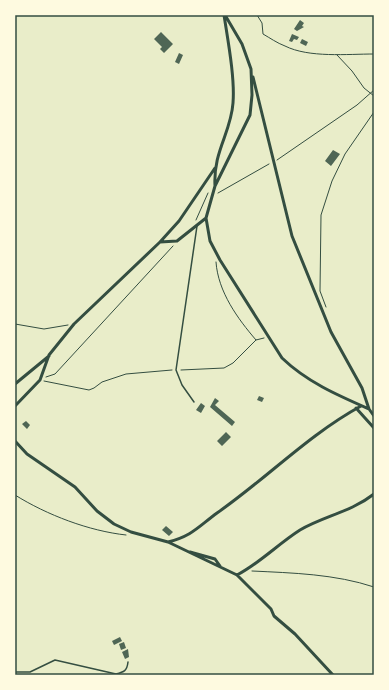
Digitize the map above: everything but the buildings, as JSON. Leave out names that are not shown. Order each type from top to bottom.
[{"type":"street","points":[[225,15],[242,44],[251,69],[292,236],[331,332],[362,388],[369,409],[374,416]]},
{"type":"street","points":[[215,186],[215,168],[233,103],[225,15]]},
{"type":"street","points":[[251,69],[252,95],[250,115],[215,186],[206,218],[210,241],[282,358],[297,373],[321,387],[369,409]]},
{"type":"street","points":[[15,384],[49,355],[74,324],[160,242],[179,221],[215,168]]},
{"type":"street","points":[[160,242],[177,241],[206,218]]},
{"type":"street","points":[[15,406],[40,380],[49,355]]},
{"type":"street","points":[[168,542],[190,534],[236,501],[310,438],[339,417],[360,406]]},
{"type":"street","points":[[356,408],[374,428]]},
{"type":"street","points":[[15,441],[27,454],[75,487],[97,511],[114,524],[131,532],[168,542],[237,575],[257,593],[271,609],[274,616],[295,634],[333,675]]},
{"type":"street","points":[[237,575],[246,571],[312,523],[348,510],[374,494]]},
{"type":"lane","points":[[194,402],[182,385],[176,370],[197,226]]},
{"type":"lane","points":[[15,672],[30,672],[55,660],[116,674],[124,672],[128,668],[128,662]]},
{"type":"path","points":[[257,15],[262,23],[263,34],[285,47],[302,52],[336,55],[374,54]]},
{"type":"path","points":[[336,55],[352,71],[364,88],[371,92],[374,96]]},
{"type":"path","points":[[212,198],[228,186],[273,162],[306,142],[357,105],[374,90]]},
{"type":"path","points":[[328,312],[320,291],[321,215],[332,181],[345,154],[374,112]]},
{"type":"path","points":[[195,223],[209,191]]},
{"type":"path","points":[[40,380],[55,374],[177,241]]},
{"type":"path","points":[[215,250],[216,270],[228,300],[240,321],[256,340]]},
{"type":"path","points":[[15,324],[44,329],[74,324]]},
{"type":"path","points":[[40,380],[89,390],[102,382],[126,374],[224,368],[233,363],[256,340],[269,337]]},
{"type":"path","points":[[15,495],[74,522],[115,534],[128,535]]},
{"type":"path","points":[[246,571],[302,573],[355,581],[374,587]]}]
